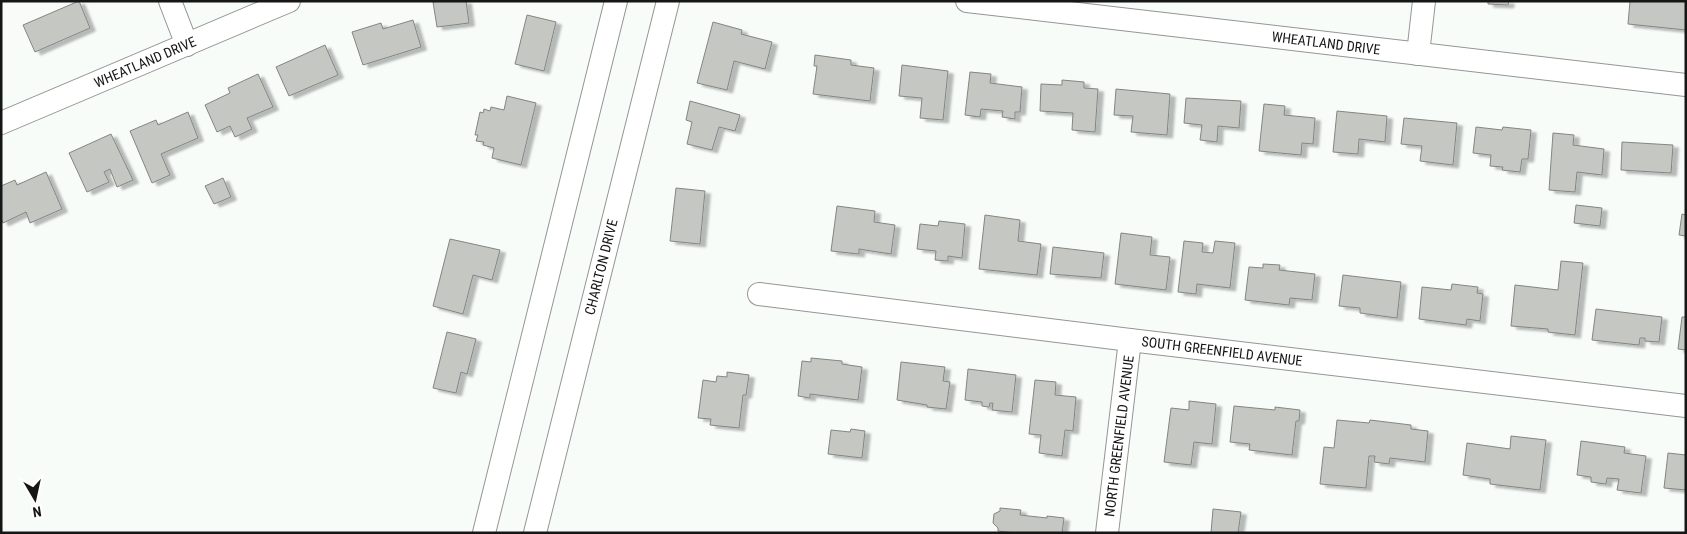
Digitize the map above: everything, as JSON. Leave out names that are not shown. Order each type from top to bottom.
[{"type":"street","points":[[170,1],[188,45]]},
{"type":"street","name":"WHEATLAND DRIVE","points":[[1,123],[288,1]]},
{"type":"street","points":[[484,533],[616,1]]},
{"type":"street","name":"CHARLTON DRIVE","points":[[535,533],[668,1]]},
{"type":"street","name":"WHEATLAND DRIVE","points":[[967,1],[1034,5],[1418,54],[1686,84]]},
{"type":"street","points":[[1418,54],[1424,1]]},
{"type":"street","name":"SOUTH GREENFIELD AVENUE","points":[[759,294],[1686,406]]},
{"type":"street","name":"NORTH GREENFIELD AVENUE","points":[[1107,533],[1130,340]]},
{"type":"building","points":[[79,1],[90,28],[35,52],[23,25]]},
{"type":"building","points":[[466,1],[469,23],[437,27],[433,2]]},
{"type":"building","points":[[1488,1],[1509,1],[1508,5],[1488,4]]},
{"type":"building","points":[[1630,1],[1686,1],[1686,30],[1628,24]]},
{"type":"building","points":[[527,15],[556,22],[544,71],[515,64]]},
{"type":"building","points":[[413,20],[421,47],[363,65],[352,32],[381,23],[383,29]]},
{"type":"building","points":[[713,22],[742,30],[741,34],[772,42],[765,69],[734,61],[727,90],[697,83]]},
{"type":"building","points":[[325,45],[338,75],[289,96],[276,67]]},
{"type":"building","points":[[815,55],[851,60],[851,65],[874,68],[870,101],[813,94],[817,66],[814,66]]},
{"type":"building","points":[[902,65],[948,71],[943,120],[920,118],[922,98],[899,96]]},
{"type":"building","points":[[970,72],[991,74],[990,83],[1022,87],[1020,112],[1015,112],[1015,119],[1002,117],[1003,111],[981,109],[980,117],[965,115]]},
{"type":"building","points":[[258,74],[273,107],[247,118],[252,129],[235,137],[230,126],[217,132],[205,105],[230,93],[228,88]]},
{"type":"building","points":[[1062,80],[1084,82],[1084,88],[1098,89],[1095,132],[1072,130],[1073,113],[1040,111],[1041,84],[1062,85]]},
{"type":"building","points":[[1116,89],[1170,94],[1167,135],[1131,132],[1133,116],[1114,115]]},
{"type":"building","points":[[507,96],[536,103],[521,165],[492,158],[494,148],[483,145],[484,142],[476,141],[478,135],[475,135],[480,112],[483,113],[484,109],[490,111],[491,107],[504,110]]},
{"type":"building","points":[[1186,98],[1241,101],[1239,128],[1218,126],[1217,142],[1200,140],[1202,125],[1184,123]]},
{"type":"building","points":[[690,101],[740,115],[735,131],[719,127],[712,150],[687,144],[692,122],[686,120]]},
{"type":"building","points":[[1264,104],[1285,106],[1284,115],[1315,118],[1313,144],[1302,143],[1301,155],[1259,151]]},
{"type":"building","points":[[1337,111],[1387,116],[1385,142],[1359,139],[1358,154],[1333,152]]},
{"type":"building","points":[[188,112],[198,138],[161,154],[170,175],[152,183],[130,131],[156,120],[158,125]]},
{"type":"building","points":[[1404,118],[1457,123],[1453,165],[1420,161],[1422,146],[1401,144]]},
{"type":"building","points":[[1476,127],[1502,130],[1503,127],[1531,130],[1528,159],[1522,159],[1520,172],[1502,170],[1503,167],[1490,166],[1491,155],[1473,153]]},
{"type":"building","points":[[1553,133],[1574,135],[1573,145],[1604,149],[1602,175],[1577,172],[1575,192],[1549,190]]},
{"type":"building","points":[[111,134],[133,180],[117,187],[110,169],[104,172],[109,182],[87,192],[69,153]]},
{"type":"building","points":[[1622,142],[1673,145],[1671,173],[1621,170]]},
{"type":"building","points":[[46,172],[62,209],[30,223],[26,212],[3,223],[1,219],[1,186],[15,180],[17,185]]},
{"type":"building","points":[[223,178],[231,197],[214,204],[205,186]]},
{"type":"building","points":[[676,188],[705,191],[700,244],[670,241]]},
{"type":"building","points":[[1576,205],[1602,208],[1600,226],[1574,223]]},
{"type":"building","points":[[837,206],[875,211],[874,222],[895,225],[891,254],[859,249],[859,254],[831,251]]},
{"type":"building","points":[[1682,214],[1686,215],[1686,236],[1679,235]]},
{"type":"building","points":[[985,215],[1020,220],[1018,241],[1041,244],[1037,275],[979,269]]},
{"type":"building","points":[[939,221],[965,224],[962,258],[948,256],[948,261],[935,260],[936,251],[917,249],[920,224],[938,226]]},
{"type":"building","points":[[1121,233],[1152,237],[1150,255],[1170,257],[1166,290],[1115,284]]},
{"type":"building","points":[[450,239],[500,250],[492,280],[473,275],[463,314],[433,306]]},
{"type":"building","points":[[1184,241],[1203,243],[1202,252],[1213,253],[1215,241],[1235,243],[1230,288],[1197,284],[1196,294],[1178,292]]},
{"type":"building","points":[[1053,247],[1104,253],[1101,278],[1050,274]]},
{"type":"building","points":[[1561,261],[1583,263],[1575,335],[1548,332],[1548,329],[1511,326],[1515,285],[1558,290]]},
{"type":"building","points":[[1263,264],[1280,265],[1279,270],[1315,274],[1312,300],[1290,298],[1289,305],[1245,300],[1249,267],[1263,268]]},
{"type":"building","points":[[1343,275],[1401,282],[1397,318],[1360,313],[1360,308],[1339,306]]},
{"type":"building","points":[[1452,284],[1478,287],[1477,293],[1483,294],[1480,321],[1467,319],[1466,325],[1419,319],[1422,287],[1451,290]]},
{"type":"building","points":[[1596,309],[1662,317],[1659,342],[1645,341],[1645,338],[1640,338],[1639,345],[1592,340]]},
{"type":"building","points":[[1682,317],[1686,317],[1686,350],[1678,349]]},
{"type":"building","points":[[447,332],[476,339],[467,374],[461,372],[456,393],[433,388]]},
{"type":"building","points":[[811,358],[842,361],[842,364],[862,367],[858,400],[810,394],[810,398],[798,396],[802,361],[811,362]]},
{"type":"building","points":[[901,362],[945,367],[943,381],[950,382],[946,409],[897,400]]},
{"type":"building","points":[[968,369],[1016,375],[1012,412],[992,410],[993,403],[990,403],[989,407],[982,406],[982,402],[965,400]]},
{"type":"building","points":[[727,372],[749,375],[746,395],[743,395],[739,428],[710,425],[711,419],[698,418],[703,380],[716,382],[717,376],[727,377]]},
{"type":"building","points":[[1035,380],[1056,382],[1055,395],[1076,397],[1073,431],[1065,430],[1062,456],[1039,453],[1041,435],[1029,434]]},
{"type":"building","points":[[1189,401],[1216,404],[1212,444],[1194,442],[1191,465],[1164,462],[1171,408],[1189,410]]},
{"type":"building","points":[[1234,406],[1275,410],[1275,407],[1300,410],[1299,421],[1296,421],[1292,455],[1249,450],[1250,444],[1230,442]]},
{"type":"building","points":[[1337,420],[1369,423],[1370,420],[1411,425],[1411,429],[1428,431],[1425,462],[1390,458],[1389,464],[1374,462],[1375,456],[1369,456],[1366,488],[1320,484],[1324,447],[1334,448]]},
{"type":"building","points":[[851,429],[865,431],[862,458],[828,454],[831,430],[850,432]]},
{"type":"building","points":[[1511,436],[1546,440],[1540,490],[1490,484],[1490,479],[1463,475],[1467,443],[1510,449]]},
{"type":"building","points":[[1581,441],[1625,447],[1624,453],[1646,456],[1641,493],[1617,490],[1619,479],[1607,478],[1606,484],[1591,482],[1591,477],[1577,475]]},
{"type":"building","points":[[1668,453],[1686,455],[1686,490],[1664,488]]},
{"type":"building","points":[[1000,508],[1021,510],[1020,515],[1064,518],[1062,533],[998,531],[998,528],[993,523],[994,514],[1000,511]]},
{"type":"building","points":[[1213,509],[1241,512],[1238,533],[1211,533]]}]
